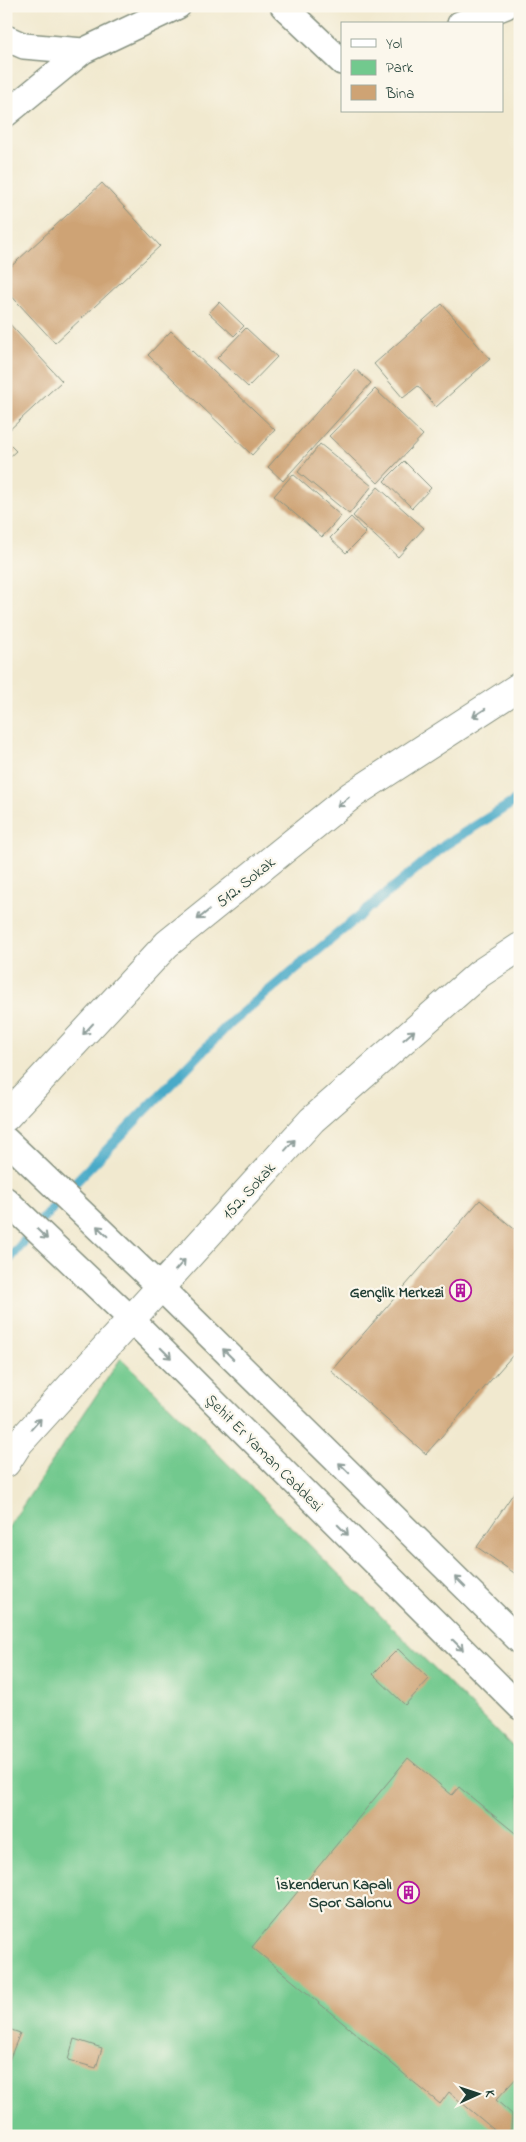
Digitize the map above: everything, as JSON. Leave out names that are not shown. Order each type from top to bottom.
[{"type":"street","points":[[6,114],[83,51],[178,6]]},
{"type":"street","points":[[283,6],[341,61]]},
{"type":"street","points":[[465,22],[506,6]]},
{"type":"street","points":[[6,38],[24,46],[83,51]]},
{"type":"street","name":"512. Sokak","points":[[6,1117],[167,944],[352,795],[520,686]]},
{"type":"street","name":"152. Sokak","points":[[6,1463],[19,1443],[312,1120],[479,974],[520,947]]},
{"type":"street","points":[[11,1144],[137,1264],[520,1641]]},
{"type":"street","name":"Şehit Er Yaman Caddesi","points":[[6,1200],[108,1296],[520,1707]]},
{"type":"green space","points":[[121,1358],[520,1754],[520,2136],[6,2136],[6,1531]]},
{"type":"building","points":[[102,183],[160,246],[55,343],[6,290],[6,271]]},
{"type":"building","points":[[219,302],[244,326],[234,336],[209,313]]},
{"type":"building","points":[[442,304],[490,359],[436,407],[418,386],[403,398],[374,364]]},
{"type":"building","points":[[6,320],[62,381],[6,433]]},
{"type":"building","points":[[246,328],[277,357],[248,387],[217,358]]},
{"type":"building","points":[[171,331],[275,430],[252,455],[148,355]]},
{"type":"building","points":[[355,369],[371,383],[283,481],[268,467]]},
{"type":"building","points":[[375,389],[423,435],[378,483],[329,436]]},
{"type":"building","points":[[6,441],[16,451],[6,460]]},
{"type":"building","points":[[320,444],[372,486],[349,514],[298,472]]},
{"type":"building","points":[[404,461],[431,488],[412,508],[384,481]]},
{"type":"building","points":[[293,474],[341,516],[322,537],[274,496]]},
{"type":"building","points":[[378,487],[424,528],[398,557],[353,516]]},
{"type":"building","points":[[351,517],[366,533],[346,553],[330,538]]},
{"type":"building","name":"Gençlik Merkezi","points":[[480,1200],[520,1234],[520,1347],[426,1454],[331,1371]]},
{"type":"building","points":[[517,1488],[520,1490],[520,1577],[477,1547]]},
{"type":"building","points":[[398,1649],[429,1679],[405,1705],[373,1674]]},
{"type":"building","name":"İskenderun Kapalı Spor Salonu","points":[[408,1758],[452,1795],[459,1787],[520,1837],[520,2074],[496,2100],[512,2114],[511,2129],[506,2133],[499,2134],[449,2092],[440,2104],[252,1947]]},
{"type":"building","points":[[6,2028],[20,2033],[6,2068]]},
{"type":"building","points":[[74,2039],[102,2048],[96,2068],[68,2060]]},
{"type":"waterway","points":[[6,1263],[64,1194],[230,1023],[445,845],[520,798]]},
{"type":"place","name":"Gençlik Merkezi","points":[[460,1291]]},
{"type":"place","name":"İskenderun Kapalı Spor Salonu","points":[[408,1892]]}]
